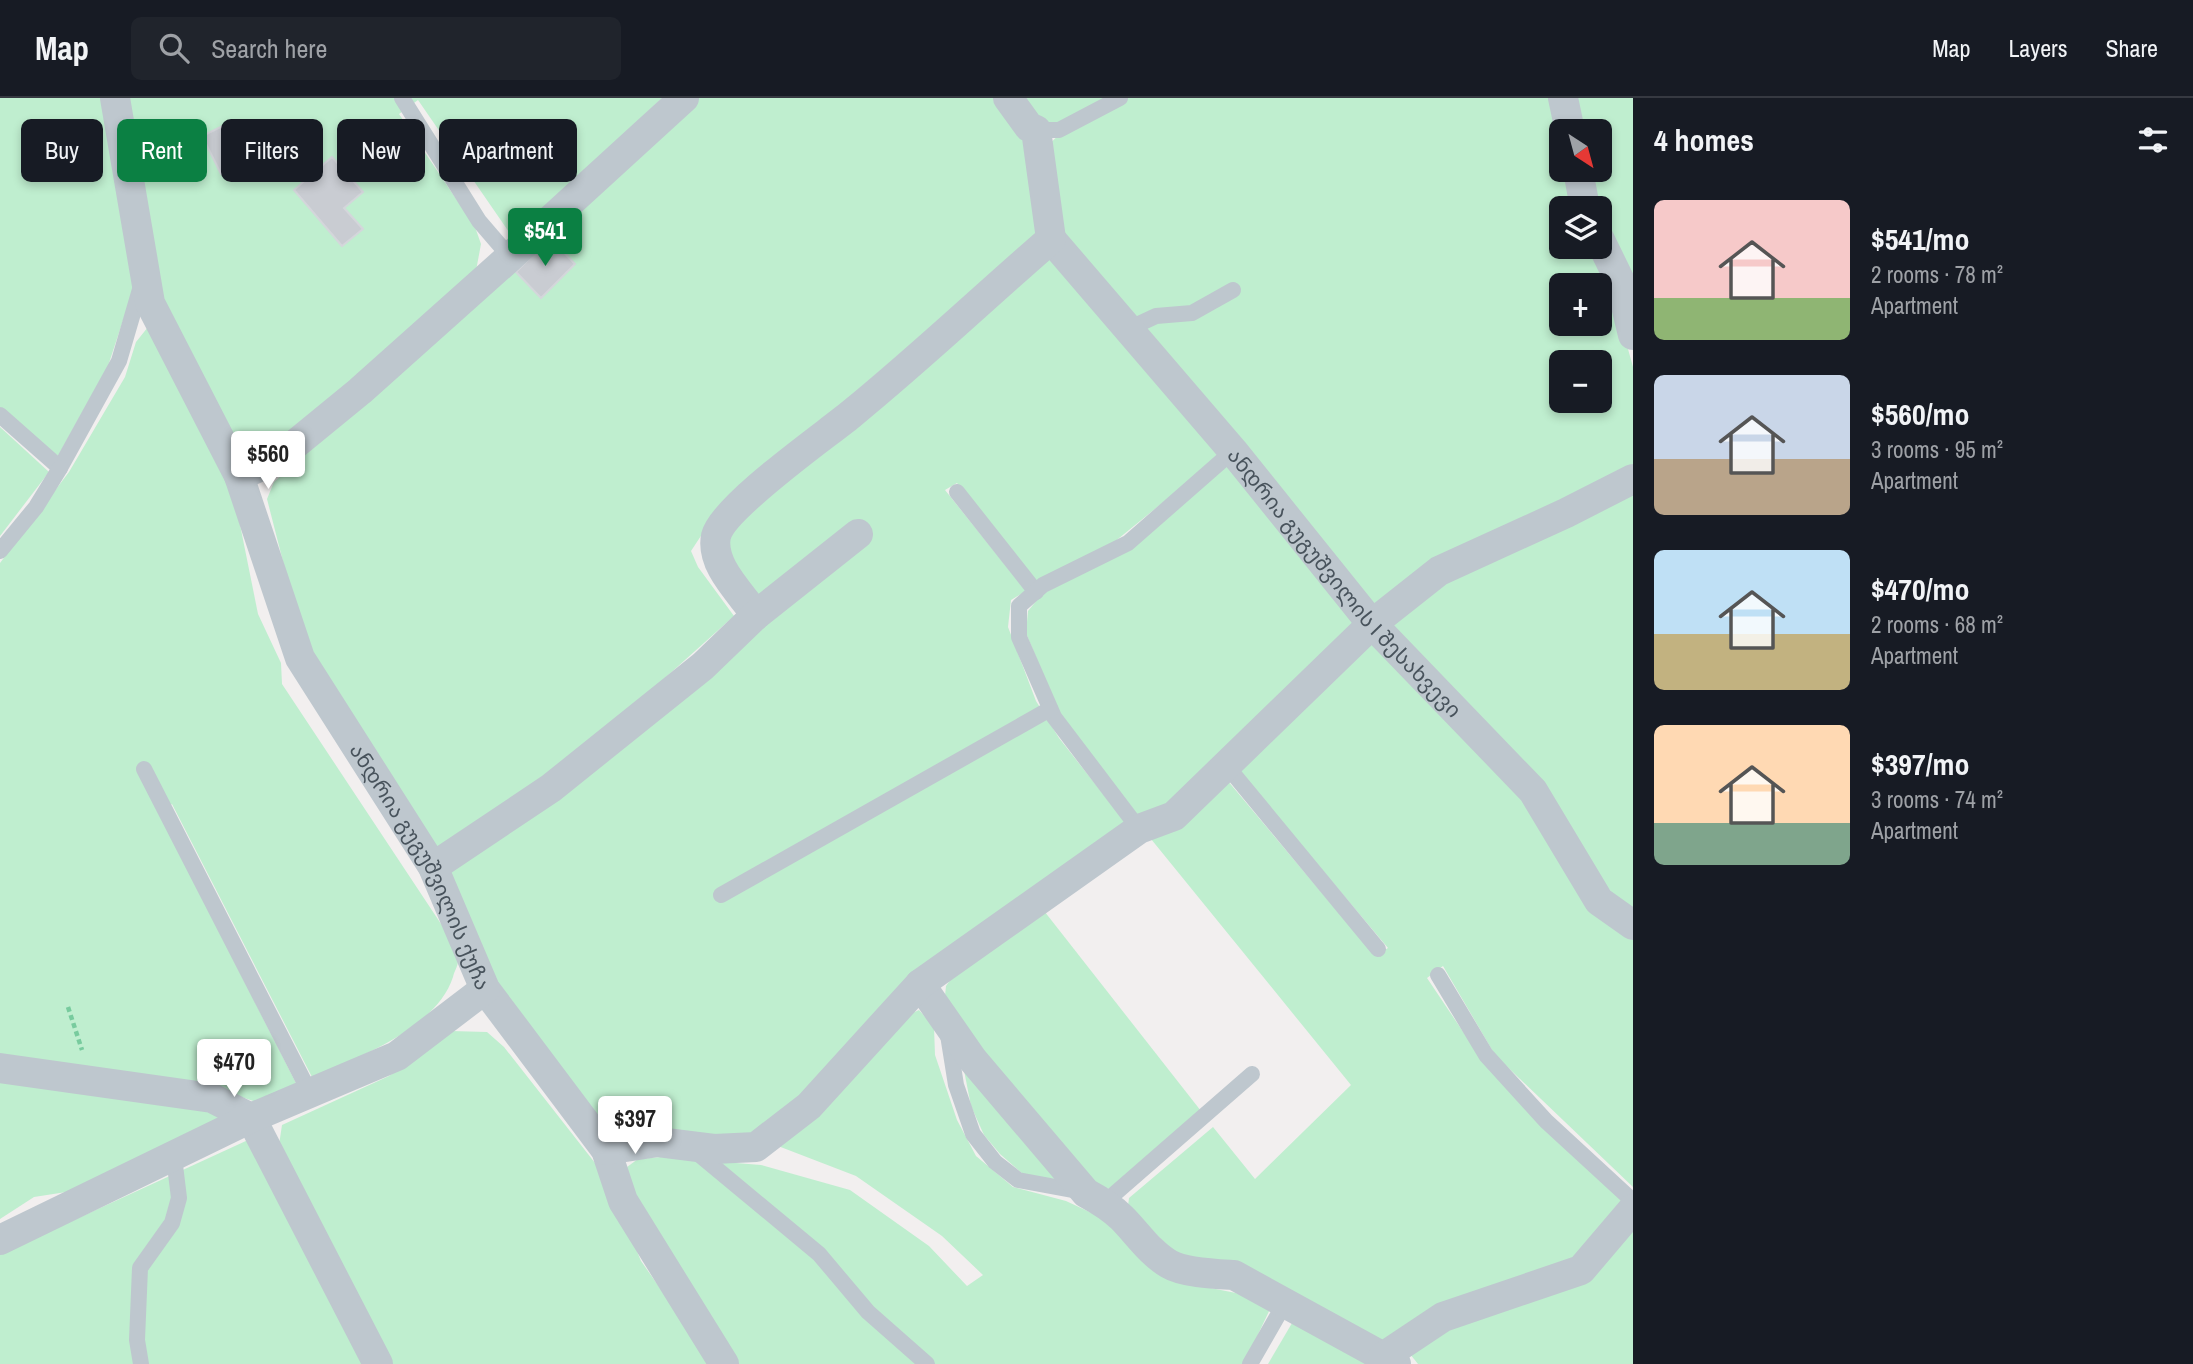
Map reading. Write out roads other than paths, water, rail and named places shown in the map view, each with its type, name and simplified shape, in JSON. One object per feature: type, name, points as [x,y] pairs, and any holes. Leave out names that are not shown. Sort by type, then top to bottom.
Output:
[{"type":"street","name":"ანდრია გუგუშვილის ქუჩა","points":[[0,1240],[251,1118],[397,1056],[485,989],[432,867],[300,658],[239,476],[150,303],[115,98]]},
{"type":"street","points":[[239,476],[276,459],[360,391],[684,98]]},
{"type":"street","points":[[756,615],[719,563],[716,535],[725,520],[779,470],[850,415],[1051,239],[1036,130],[1029,127],[1008,98]]},
{"type":"street","points":[[1563,98],[1567,119]]},
{"type":"street","name":"ანდრია გუგუშვილის I შესახვევი","points":[[1051,239],[1233,451],[1372,624],[1533,791],[1599,901],[1633,925]]},
{"type":"street","points":[[1609,259],[1620,281],[1633,335]]},
{"type":"street","points":[[606,1150],[658,1142],[714,1149],[756,1147],[809,1106],[920,984],[1139,829],[1174,816],[1372,624],[1439,571],[1633,479]]},
{"type":"street","points":[[432,867],[551,788],[703,666],[756,615],[858,534]]},
{"type":"street","points":[[920,984],[973,1060],[1095,1198],[1170,1265],[1207,1273],[1234,1275],[1389,1360],[1443,1317],[1581,1270],[1633,1209]]},
{"type":"street","points":[[485,989],[606,1150],[623,1201],[724,1364]]},
{"type":"street","points":[[0,1068],[212,1098],[251,1118],[378,1364]]},
{"type":"lane","points":[[402,98],[479,221],[510,257]]},
{"type":"lane","points":[[1036,130],[1059,130],[1120,98]]},
{"type":"lane","points":[[0,551],[36,507],[119,360],[144,274]]},
{"type":"lane","points":[[1128,329],[1156,316],[1192,313],[1233,290]]},
{"type":"lane","points":[[0,415],[60,468]]},
{"type":"lane","points":[[1139,829],[1054,718],[1019,636],[1019,607],[1042,586],[1128,543],[1233,451]]},
{"type":"lane","points":[[957,492],[1036,592]]},
{"type":"lane","points":[[721,895],[1050,709]]},
{"type":"lane","points":[[1226,765],[1378,949]]},
{"type":"lane","points":[[144,769],[310,1093]]},
{"type":"lane","points":[[1438,975],[1486,1055],[1546,1121],[1633,1201]]},
{"type":"lane","points":[[947,1023],[956,1085],[973,1134],[995,1162],[1018,1180],[1095,1198],[1252,1074]]},
{"type":"lane","points":[[690,1146],[819,1254],[868,1312],[927,1364]]},
{"type":"lane","points":[[141,1364],[137,1340],[140,1268],[172,1223],[179,1198],[174,1157]]},
{"type":"lane","points":[[1250,1364],[1285,1303]]}]
